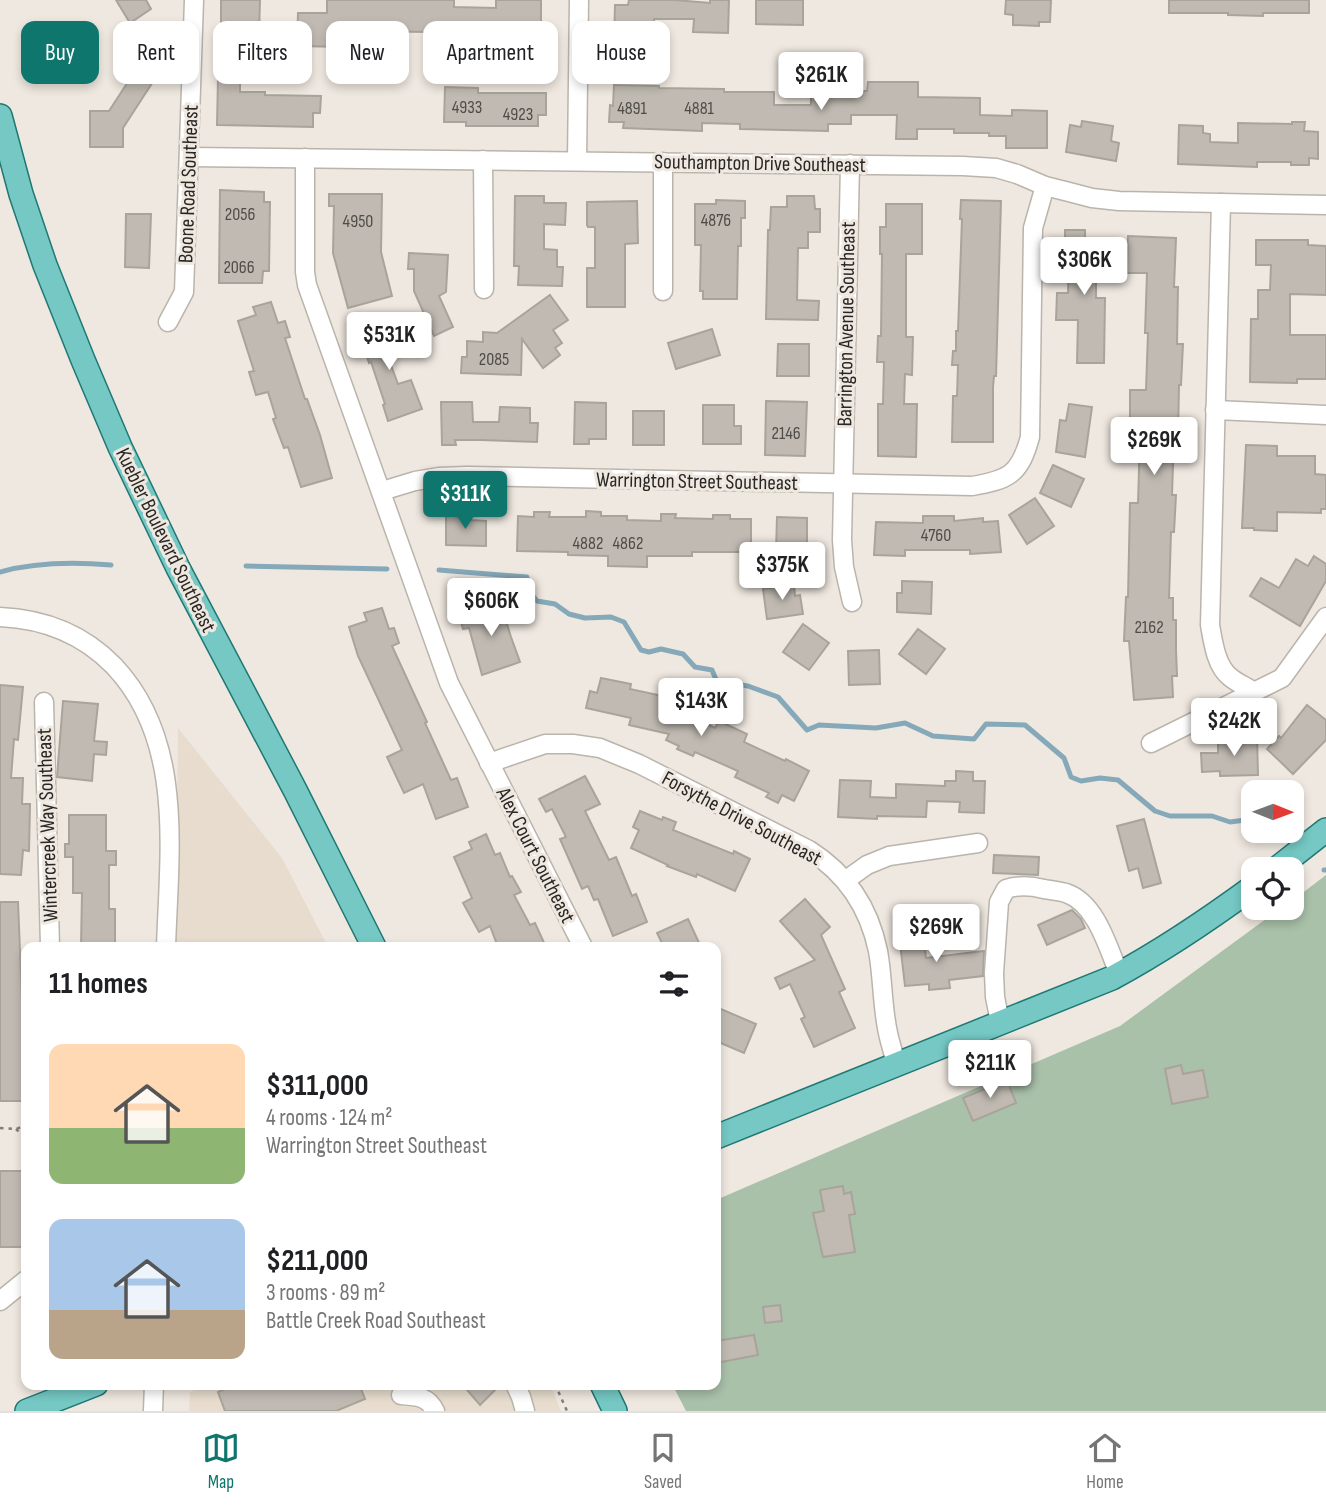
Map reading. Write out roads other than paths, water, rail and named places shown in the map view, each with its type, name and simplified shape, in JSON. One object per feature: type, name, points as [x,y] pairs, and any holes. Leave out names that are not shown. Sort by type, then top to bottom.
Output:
[{"type":"main road","name":"Kuebler Boulevard Southeast","points":[[0,116],[21,194],[46,265],[120,447],[184,580],[371,942]]},
{"type":"main road","points":[[1292,857],[1326,830]]},
{"type":"main road","points":[[721,1135],[1119,974],[1179,939],[1241,895]]},
{"type":"main road","points":[[27,1411],[81,1390]]},
{"type":"main road","points":[[605,1390],[615,1411]]},
{"type":"street","name":"Boone Road Southeast","points":[[168,322],[184,292],[194,0]]},
{"type":"street","points":[[577,162],[579,0]]},
{"type":"street","name":"Southampton Drive Southeast","points":[[188,157],[963,166],[996,168],[1045,186],[1092,198],[1119,201],[1326,205]]},
{"type":"street","name":"Alex Court Southeast","points":[[305,158],[307,285],[449,683],[580,942]]},
{"type":"street","points":[[483,160],[484,289]]},
{"type":"street","points":[[663,162],[663,290]]},
{"type":"street","name":"Barrington Avenue Southeast","points":[[850,164],[842,540],[844,567],[852,602]]},
{"type":"street","name":"Warrington Street Southeast","points":[[382,491],[415,481],[467,476],[972,486],[996,482],[1011,473],[1020,463],[1030,437],[1033,229],[1045,186]]},
{"type":"street","points":[[1221,203],[1210,625],[1223,669],[1230,677],[1254,692]]},
{"type":"street","points":[[1215,410],[1326,415]]},
{"type":"street","points":[[0,617],[30,620],[79,637],[103,655],[124,677],[142,704],[156,735],[165,773],[169,819],[166,942]]},
{"type":"street","points":[[1151,743],[1282,678],[1326,617]]},
{"type":"street","name":"Wintercreek Way Southeast","points":[[44,702],[50,942]]},
{"type":"street","name":"Forsythe Drive Southeast","points":[[489,763],[545,744],[600,748],[639,764],[825,860],[846,880],[866,913],[877,950],[888,1031],[896,1065]]},
{"type":"street","points":[[846,880],[867,865],[889,856],[978,843]]},
{"type":"street","points":[[1000,1023],[994,973],[999,902],[1006,889],[1032,887],[1067,893],[1077,899],[1095,916],[1119,974]]},
{"type":"street","points":[[0,1301],[21,1284]]},
{"type":"street","points":[[153,1390],[153,1411]]},
{"type":"street","points":[[518,1390],[525,1411]]},
{"type":"street","points":[[400,1397],[420,1396],[431,1403],[435,1411]]},
{"type":"waterway","points":[[0,572],[27,566],[56,564],[111,565]]},
{"type":"waterway","points":[[246,566],[387,569]]},
{"type":"waterway","points":[[439,570],[527,577],[528,590],[537,601],[555,604],[569,614],[585,618],[611,617],[624,622],[641,650],[649,652],[661,649],[683,654],[695,667],[712,670],[717,682],[748,686],[778,697],[807,730],[819,725],[876,728],[905,723],[933,736],[974,739],[986,724],[1025,725],[1064,758],[1071,777],[1081,781],[1100,778],[1118,780],[1155,811],[1170,816],[1212,816],[1230,822],[1241,821]]}]
